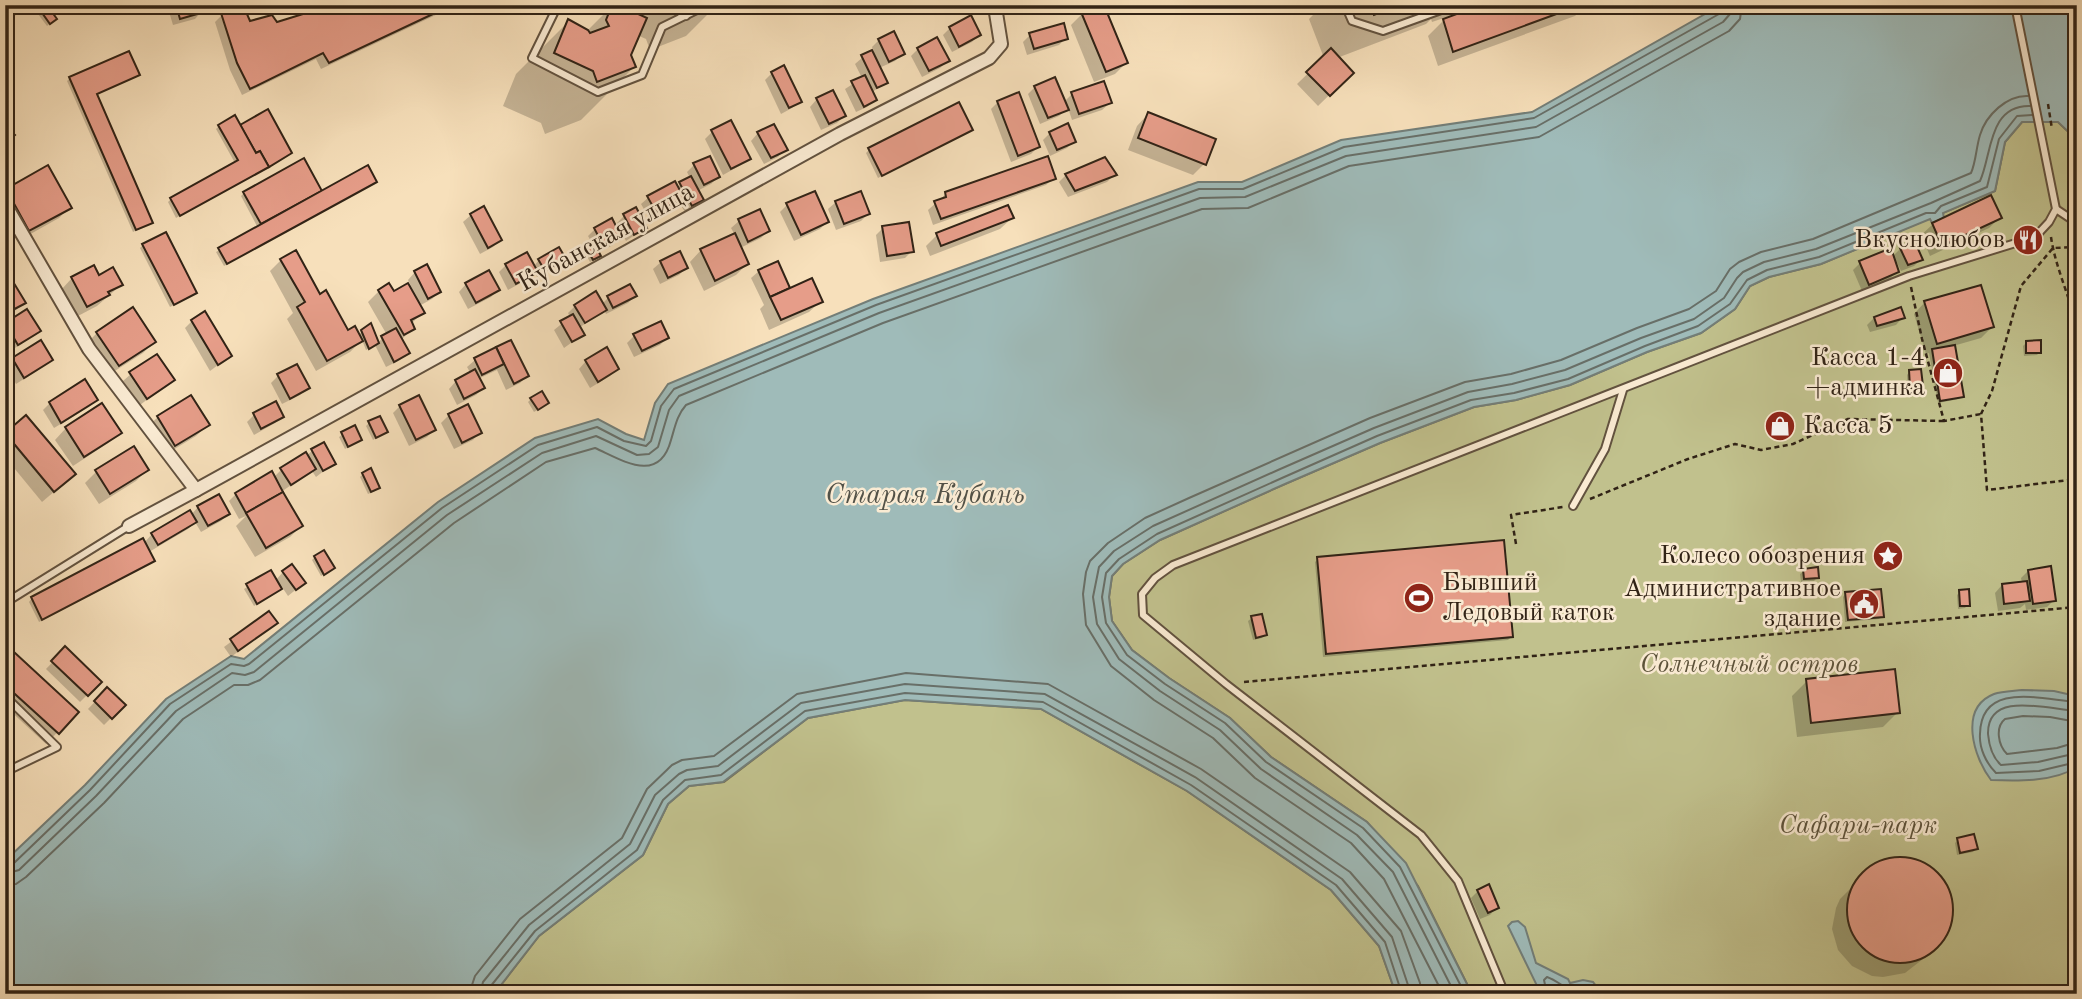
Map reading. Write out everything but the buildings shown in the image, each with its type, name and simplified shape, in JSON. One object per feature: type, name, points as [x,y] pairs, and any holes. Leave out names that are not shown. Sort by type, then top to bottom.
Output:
[{"type":"street","name":"Кубанская улица","points":[[129,526],[840,134],[989,58],[1001,44],[992,5]]},
{"type":"street","points":[[10,213],[89,348],[196,490]]},
{"type":"lane","points":[[218,5],[225,5]]},
{"type":"lane","points":[[558,5],[532,58],[597,92],[642,75],[662,27],[707,5]]},
{"type":"lane","points":[[667,5],[686,16]]},
{"type":"lane","points":[[1346,5],[1352,21],[1383,31],[1455,5]]},
{"type":"lane","points":[[1505,994],[1458,881],[1421,835],[1143,615],[1142,594],[1155,578],[1173,565],[1909,276],[2035,237],[2049,222],[2056,209],[2015,5]]},
{"type":"lane","points":[[2056,209],[2077,223]]},
{"type":"lane","points":[[1573,506],[1605,449],[1623,390]]},
{"type":"lane","points":[[5,603],[129,526]]},
{"type":"lane","points":[[5,696],[58,747],[5,772]]},
{"type":"path","points":[[2076,248],[2053,248],[2021,286],[1992,391],[1981,414],[1987,490],[2077,479]]},
{"type":"path","points":[[2053,248],[2071,299],[2077,328]]},
{"type":"path","points":[[1909,276],[1922,339],[1944,421]]},
{"type":"path","points":[[1516,544],[1511,515],[1573,506],[1688,459],[1735,444],[1761,450],[1793,444],[1848,419],[1944,421],[1981,414]]},
{"type":"path","points":[[1227,684],[2077,607]]},
{"type":"green space","name":"Солнечный остров","points":[[2022,122],[2058,122],[2077,140],[2077,994],[1472,994],[1418,886],[1367,822],[1271,757],[1230,718],[1132,650],[1112,621],[1109,597],[1112,576],[1123,564],[1160,540],[1380,443],[1474,407],[1516,400],[1570,385],[1647,352],[1701,333],[1735,309],[1750,286],[1769,277],[1821,264],[1995,191],[2005,142]]},
{"type":"green space","points":[[905,700],[1041,709],[1187,791],[1331,890],[1379,946],[1396,994],[494,994],[539,936],[643,855],[668,804],[689,786],[724,782],[808,718]]},
{"type":"water","name":"Старая Кубань","points":[[1721,5],[2077,5],[2077,140],[2058,122],[2022,122],[2005,142],[1995,191],[1943,213],[1944,218],[1932,223],[1930,219],[1821,264],[1769,277],[1750,286],[1735,309],[1701,333],[1647,352],[1570,385],[1516,400],[1474,407],[1380,443],[1160,540],[1123,564],[1112,576],[1109,597],[1112,621],[1132,650],[1230,718],[1271,757],[1367,822],[1406,863],[1472,994],[1396,994],[1379,946],[1331,890],[1187,791],[1041,709],[905,700],[808,718],[723,782],[689,786],[668,804],[643,855],[539,936],[494,994],[5,994],[5,861],[85,785],[166,699],[231,656],[244,659],[438,502],[535,438],[598,419],[644,440],[655,403],[668,384],[873,299],[1198,182],[1242,182],[1341,140],[1532,112]]},
{"type":"water","points":[[2022,690],[2054,691],[2076,696],[2077,767],[2047,778],[1991,780],[1975,747],[1973,722],[1976,710],[1994,694]]},
{"type":"water","points":[[1518,921],[1525,927],[1536,963],[1568,979],[1570,983],[1583,980],[1593,982],[1602,994],[1541,994],[1508,926]]},
{"type":"place","name":"Вкуснолюбов","points":[[2028,240]]},
{"type":"place","name":"Касса 1-4 +админка","points":[[1948,373]]},
{"type":"place","name":"Касса 5","points":[[1780,426]]},
{"type":"place","name":"Колесо обозрения","points":[[1888,556]]},
{"type":"place","name":"Бывший Ледовый каток","points":[[1419,598]]},
{"type":"place","name":"Административное здание","points":[[1864,604]]},
{"type":"park label","name":"Сафари-парк","points":[[1858,826]]}]
